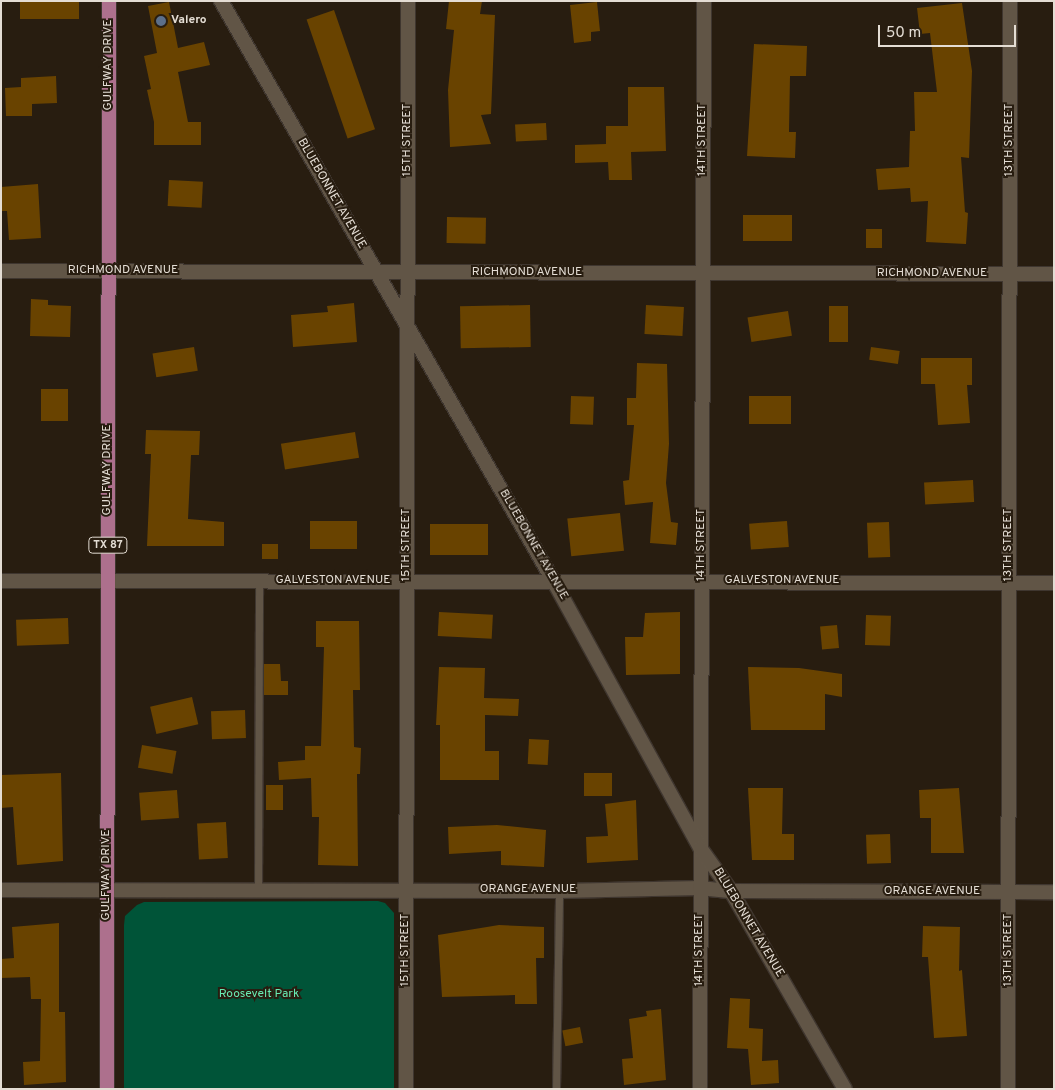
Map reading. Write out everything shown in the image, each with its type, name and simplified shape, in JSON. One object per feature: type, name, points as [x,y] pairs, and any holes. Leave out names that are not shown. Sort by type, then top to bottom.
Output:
[{"type":"main road","name":"GULFWAY DRIVE","points":[[107,1089],[109,1]]},
{"type":"street","name":"BLUEBONNET AVENUE","points":[[221,1],[554,582],[701,849],[731,891],[845,1089]]},
{"type":"street","name":"15TH STREET","points":[[406,1089],[408,1]]},
{"type":"street","name":"14TH STREET","points":[[700,1089],[704,1]]},
{"type":"street","name":"13TH STREET","points":[[1008,1089],[1010,1]]},
{"type":"street","name":"RICHMOND AVENUE","points":[[1,271],[1054,274]]},
{"type":"street","name":"GALVESTON AVENUE","points":[[1,581],[554,582],[702,580],[1054,583]]},
{"type":"street","name":"ORANGE AVENUE","points":[[1,890],[559,891],[700,888],[731,891],[1054,892]]},
{"type":"lane","points":[[258,891],[259,581]]},
{"type":"lane","points":[[556,1089],[559,891]]},
{"type":"green space","name":"Roosevelt Park","points":[[378,901],[385,903],[394,913],[394,1089],[124,1089],[124,925],[125,916],[137,905],[144,902]]},
{"type":"building","points":[[20,1],[79,1],[79,19],[20,19]]},
{"type":"building","points":[[449,1],[482,1],[480,14],[495,15],[491,114],[481,115],[491,144],[450,147],[448,90],[454,30],[446,29]]},
{"type":"building","points":[[169,2],[178,48],[204,42],[210,65],[178,72],[188,122],[201,122],[201,145],[154,145],[154,122],[147,90],[151,89],[144,56],[157,53],[148,6]]},
{"type":"building","points":[[597,2],[600,31],[591,32],[591,41],[574,43],[570,5]]},
{"type":"building","points":[[962,3],[972,71],[969,158],[961,157],[965,212],[968,213],[966,244],[926,242],[928,201],[911,202],[910,188],[878,190],[876,169],[909,167],[910,131],[915,131],[914,92],[937,92],[930,33],[920,34],[917,8]]},
{"type":"building","points":[[334,10],[375,129],[348,139],[307,19]]},
{"type":"building","points":[[754,44],[807,46],[806,76],[790,76],[789,132],[796,132],[795,158],[747,156]]},
{"type":"building","points":[[56,76],[57,103],[32,104],[32,116],[6,116],[5,88],[21,87],[21,78]]},
{"type":"building","points":[[628,87],[664,87],[666,151],[631,152],[632,180],[609,180],[608,162],[575,163],[575,145],[606,144],[606,126],[628,126]]},
{"type":"building","points":[[546,123],[547,140],[516,142],[515,125]]},
{"type":"building","points":[[169,180],[203,182],[202,208],[168,206]]},
{"type":"building","points":[[38,184],[41,238],[9,240],[7,211],[1,211],[1,187]]},
{"type":"building","points":[[743,215],[792,215],[792,241],[743,241]]},
{"type":"building","points":[[447,217],[486,218],[486,244],[447,243]]},
{"type":"building","points":[[866,229],[882,229],[882,248],[866,248]]},
{"type":"building","points":[[31,299],[48,300],[48,305],[71,306],[70,337],[30,336]]},
{"type":"building","points":[[354,303],[357,342],[293,347],[291,315],[328,312],[327,306]]},
{"type":"building","points":[[530,305],[531,347],[461,348],[460,306]]},
{"type":"building","points":[[646,305],[684,307],[682,336],[644,334]]},
{"type":"building","points":[[829,306],[848,306],[848,342],[829,342]]},
{"type":"building","points":[[788,311],[792,336],[751,342],[748,317]]},
{"type":"building","points":[[194,347],[198,371],[156,377],[153,354]]},
{"type":"building","points":[[871,347],[900,351],[898,364],[869,360]]},
{"type":"building","points":[[921,358],[972,358],[972,385],[967,385],[970,423],[938,425],[935,384],[921,384]]},
{"type":"building","points":[[637,363],[667,364],[669,444],[666,483],[671,522],[678,523],[676,545],[650,543],[653,502],[625,505],[623,481],[629,480],[634,425],[627,425],[627,398],[636,398]]},
{"type":"building","points":[[41,389],[68,389],[68,421],[41,421]]},
{"type":"building","points":[[571,396],[594,397],[593,425],[570,424]]},
{"type":"building","points":[[749,396],[791,396],[791,424],[749,424]]},
{"type":"building","points":[[146,430],[200,431],[199,455],[191,455],[188,519],[224,522],[224,546],[147,546],[151,454],[145,454]]},
{"type":"building","points":[[355,432],[359,458],[285,469],[281,444]]},
{"type":"building","points":[[973,480],[974,502],[925,505],[924,483]]},
{"type":"building","points":[[620,513],[624,551],[571,556],[567,519]]},
{"type":"building","points":[[310,521],[357,521],[357,549],[310,549]]},
{"type":"building","points":[[787,521],[789,547],[751,550],[749,524]]},
{"type":"building","points":[[889,522],[890,557],[868,558],[867,523]]},
{"type":"building","points":[[430,524],[488,524],[488,555],[430,555]]},
{"type":"building","points":[[262,544],[278,544],[278,559],[262,559]]},
{"type":"building","points":[[439,612],[493,615],[492,639],[438,636]]},
{"type":"building","points":[[680,612],[680,674],[626,675],[625,637],[643,637],[645,613]]},
{"type":"building","points":[[866,615],[891,616],[890,646],[865,645]]},
{"type":"building","points":[[68,618],[69,644],[17,646],[16,620]]},
{"type":"building","points":[[316,621],[359,621],[360,690],[353,690],[354,747],[361,748],[360,774],[357,774],[358,866],[318,865],[319,817],[312,817],[311,778],[279,780],[278,762],[305,760],[305,746],[321,746],[324,647],[316,647]]},
{"type":"building","points":[[837,625],[839,648],[822,649],[820,626]]},
{"type":"building","points":[[264,664],[280,664],[281,681],[288,681],[288,695],[264,695]]},
{"type":"building","points":[[439,667],[485,668],[484,698],[519,699],[518,716],[485,715],[485,751],[499,751],[499,780],[440,780],[440,725],[436,725]]},
{"type":"building","points":[[748,667],[799,668],[842,674],[842,697],[825,694],[825,730],[751,730]]},
{"type":"building","points":[[192,697],[198,724],[156,734],[150,707]]},
{"type":"building","points":[[245,710],[246,738],[212,739],[211,711]]},
{"type":"building","points":[[529,739],[549,740],[548,765],[528,764]]},
{"type":"building","points":[[142,745],[176,751],[172,774],[138,768]]},
{"type":"building","points":[[61,773],[63,861],[17,865],[13,807],[1,808],[1,775]]},
{"type":"building","points":[[584,773],[612,773],[612,796],[584,796]]},
{"type":"building","points":[[266,785],[283,785],[283,810],[266,810]]},
{"type":"building","points":[[748,788],[783,788],[782,834],[794,834],[794,860],[752,860]]},
{"type":"building","points":[[959,788],[964,853],[931,853],[931,818],[920,818],[919,790]]},
{"type":"building","points":[[177,790],[179,818],[141,821],[139,793]]},
{"type":"building","points":[[636,800],[638,860],[587,863],[586,837],[608,836],[605,804]]},
{"type":"building","points":[[226,822],[228,858],[199,859],[197,824]]},
{"type":"building","points":[[497,825],[546,830],[544,867],[501,865],[501,851],[449,854],[448,827]]},
{"type":"building","points":[[890,834],[891,863],[867,864],[866,835]]},
{"type":"building","points":[[59,923],[59,1012],[65,1012],[66,1082],[24,1085],[23,1062],[40,1061],[41,999],[31,999],[30,977],[1,978],[1,959],[14,958],[12,927]]},
{"type":"building","points":[[499,925],[544,927],[544,958],[536,958],[537,1004],[515,1004],[515,995],[442,997],[438,935]]},
{"type":"building","points":[[923,926],[960,927],[959,971],[962,970],[967,1036],[934,1038],[928,957],[922,957]]},
{"type":"building","points":[[730,998],[750,999],[749,1028],[763,1029],[762,1061],[778,1060],[779,1083],[751,1085],[748,1049],[727,1048]]},
{"type":"building","points":[[661,1009],[666,1080],[624,1085],[622,1059],[633,1058],[629,1019],[647,1016],[646,1011]]},
{"type":"building","points":[[580,1027],[583,1043],[565,1046],[562,1030]]},
{"type":"place","name":"Valero","points":[[161,21]]}]
